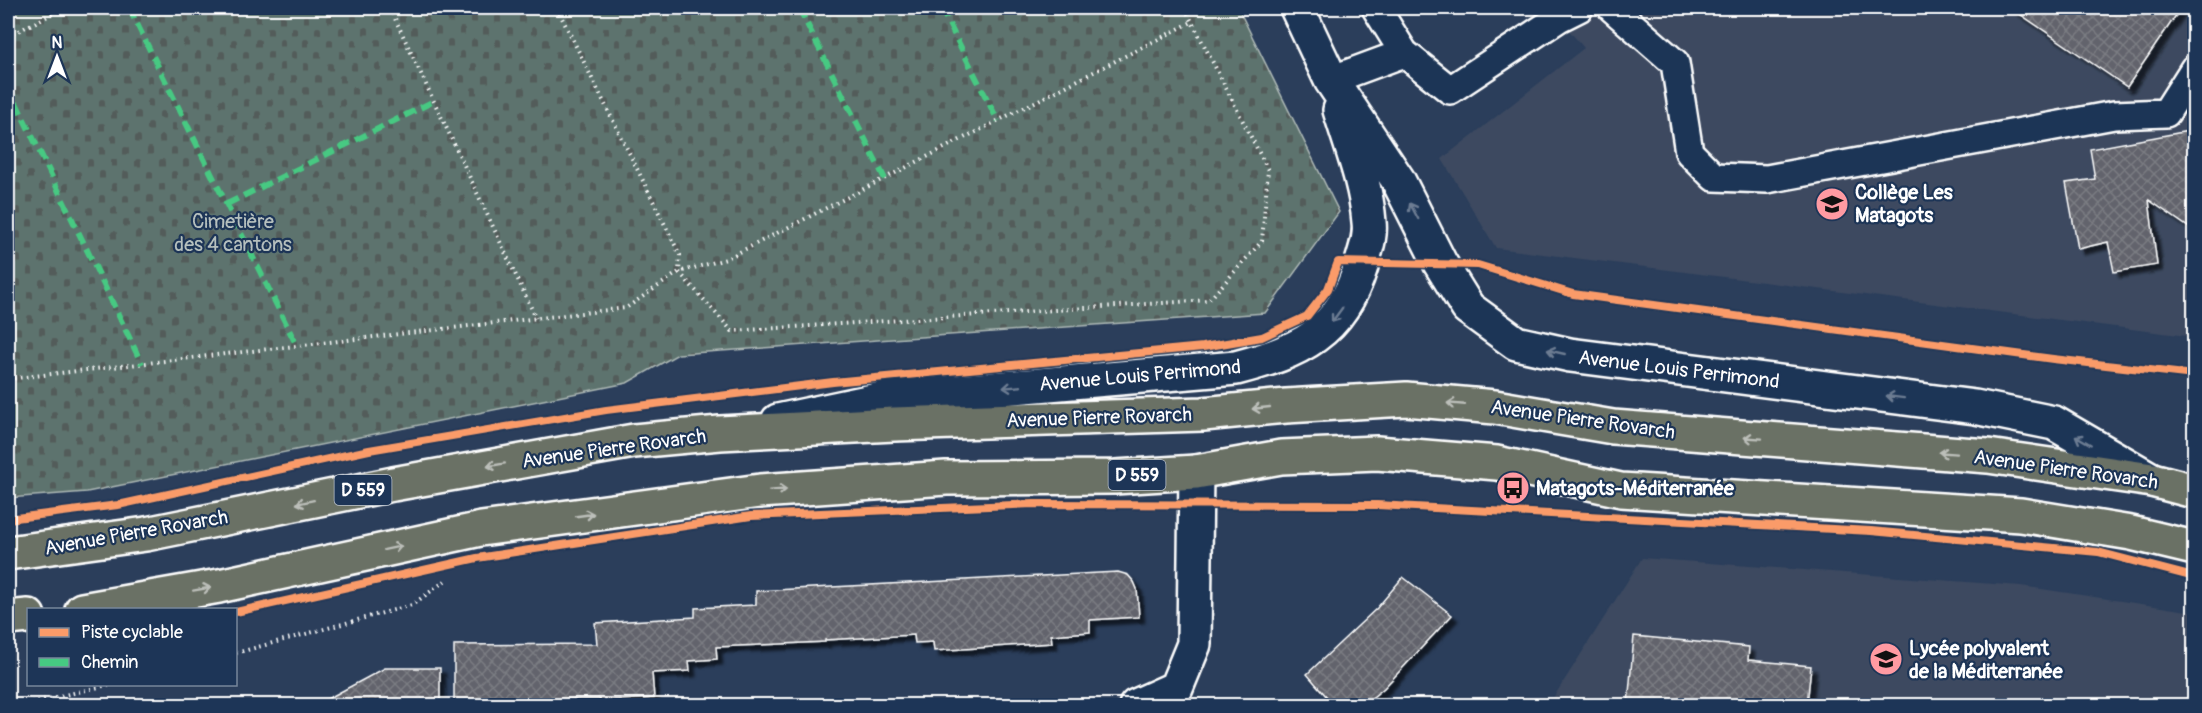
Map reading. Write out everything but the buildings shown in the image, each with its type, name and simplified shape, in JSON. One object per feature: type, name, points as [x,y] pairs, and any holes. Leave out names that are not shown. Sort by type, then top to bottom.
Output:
[{"type":"main road","name":"Avenue Pierre Rovarch","points":[[8,553],[146,534],[393,484],[634,441],[720,433],[894,424],[1203,414],[1286,406],[1406,399],[1495,407],[1613,427],[1988,456],[2151,480],[2194,490]]},
{"type":"main road","name":"D 559","points":[[88,608],[219,586],[481,529],[759,491],[946,478],[1115,477],[1196,472],[1281,457],[1377,453],[1497,463],[1622,490],[2021,515],[2131,533],[2194,548]]},
{"type":"main road","points":[[8,618],[27,616]]},
{"type":"street","name":"Avenue Louis Perrimond","points":[[1298,8],[1332,80],[1398,180],[1440,263],[1468,308],[1516,343],[1570,355],[1975,407],[2054,423],[2151,480]]},
{"type":"street","name":"Avenue Louis Perrimond","points":[[720,433],[887,398],[1236,368],[1270,359],[1319,335],[1338,315],[1358,278],[1369,242],[1370,222],[1363,187],[1332,80]]},
{"type":"street","points":[[1136,705],[1176,688],[1194,644],[1196,472]]},
{"type":"lane","points":[[1376,8],[1404,53],[1450,90],[1558,18],[1579,8]]},
{"type":"lane","points":[[1612,8],[1675,63],[1689,152],[1714,177],[1767,179],[2114,114],[2166,113],[2194,69]]},
{"type":"lane","points":[[1332,80],[1404,53]]},
{"type":"path","points":[[8,36],[64,8]]},
{"type":"path","points":[[390,8],[536,318]]},
{"type":"path","points":[[557,8],[680,255],[679,272],[732,331],[1209,300],[1262,242],[1268,170],[1185,8]]},
{"type":"path","points":[[8,379],[626,308],[679,272],[726,259],[1192,22]]},
{"type":"path","points":[[237,653],[412,605],[449,578]]},
{"type":"path","points":[[8,705],[22,705],[103,686]]},
{"type":"shaded area","name":"Collège Les Matagots","points":[[1550,8],[2194,8],[2194,337],[1496,248],[1442,159],[1584,48]]},
{"type":"shaded area","name":"Lycée polyvalent de la Méditerranée","points":[[1642,558],[2021,586],[2194,612],[2194,705],[1548,706]]},
{"type":"green space","name":"Cimetière des 4 cantons","points":[[8,8],[1238,8],[1339,212],[1265,313],[678,354],[627,383],[87,492],[8,498]]},
{"type":"marked path","points":[[129,8],[297,346]]},
{"type":"marked path","points":[[799,8],[885,179]]},
{"type":"marked path","points":[[941,8],[998,121]]},
{"type":"marked path","points":[[8,86],[142,364]]},
{"type":"marked path","points":[[227,204],[434,101]]},
{"type":"cycle path","points":[[8,519],[118,505],[369,450],[606,410],[833,382],[1203,347],[1262,337],[1307,316],[1328,289],[1338,262],[1478,265],[1573,294],[2053,359],[2194,375]]},
{"type":"cycle path","points":[[237,612],[477,558],[751,516],[1034,504],[1377,505],[1871,531],[2098,552],[2194,577]]},
{"type":"place","name":"Collège Les Matagots","points":[[1832,204]]},
{"type":"place","name":"Matagots-Méditerranée","points":[[1513,488]]},
{"type":"place","name":"Lycée polyvalent de la Méditerranée","points":[[1886,659]]}]
